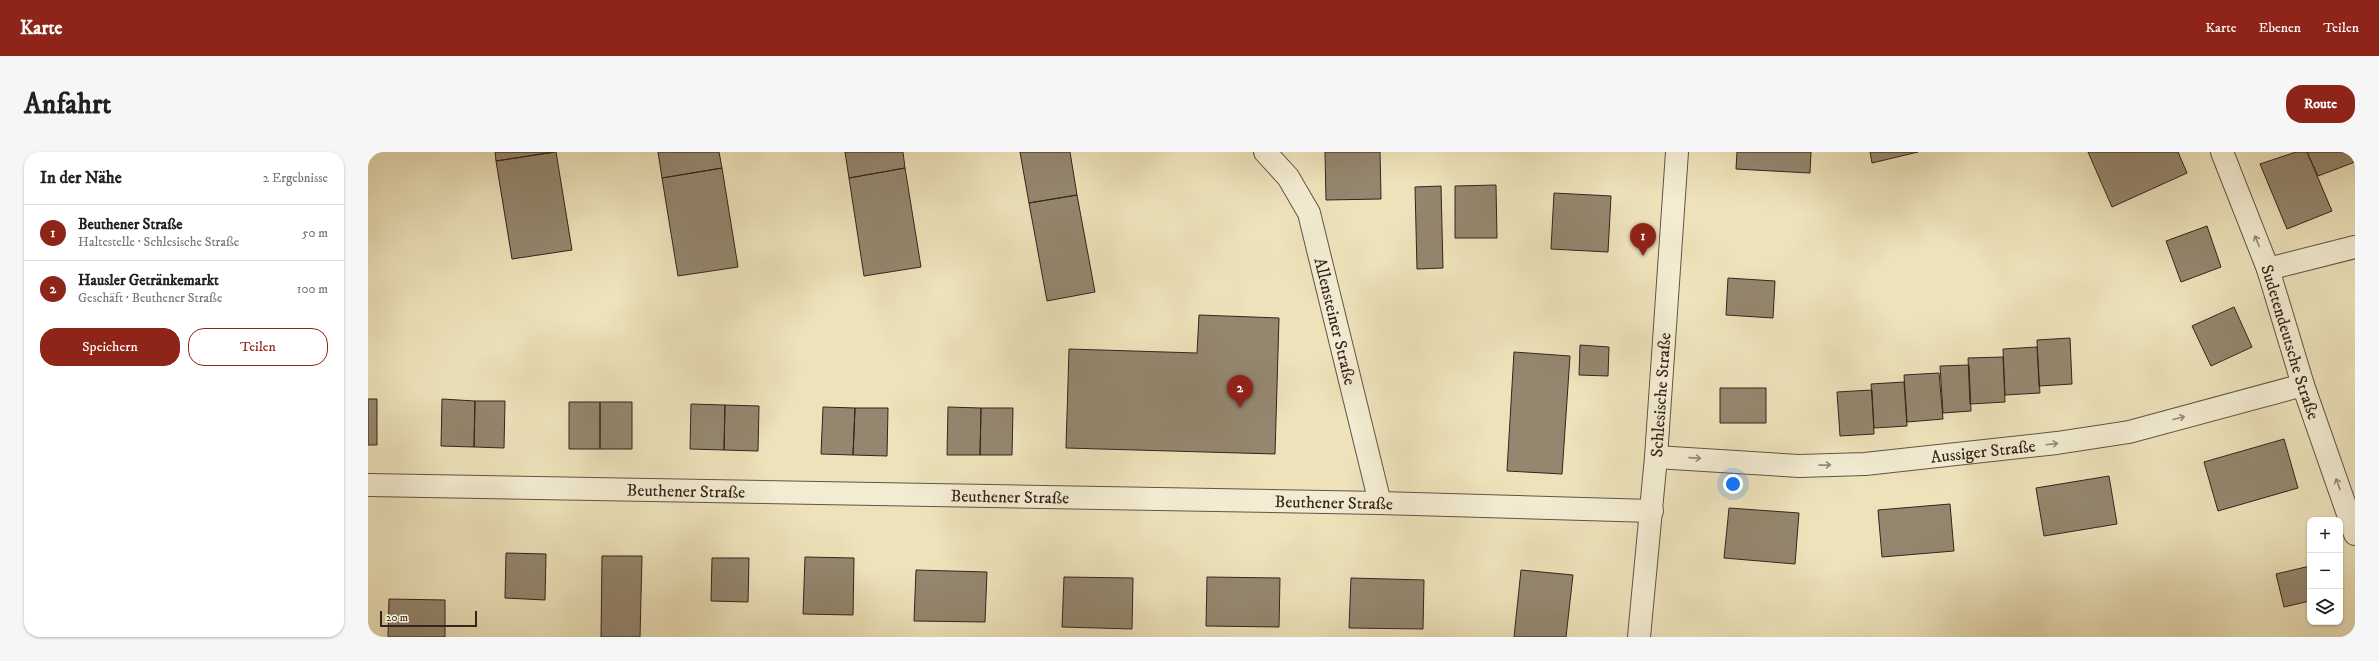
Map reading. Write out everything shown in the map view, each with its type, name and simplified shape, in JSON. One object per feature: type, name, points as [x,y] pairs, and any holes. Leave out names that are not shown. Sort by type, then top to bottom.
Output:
[{"type":"street","name":"Allensteiner Straße","points":[[1265,152],[1288,177],[1309,213],[1380,502]]},
{"type":"street","name":"Schlesische Straße","points":[[1639,637],[1652,511],[1677,152]]},
{"type":"street","name":"Sudetendeutsche Straße","points":[[2222,152],[2268,269],[2303,385],[2355,534]]},
{"type":"street","points":[[2268,269],[2355,247]]},
{"type":"street","name":"Aussiger Straße","points":[[1656,457],[1799,466],[1865,464],[2057,443],[2130,432],[2303,385]]},
{"type":"street","name":"Beuthener Straße","points":[[368,486],[1380,502],[1652,511]]},
{"type":"building","points":[[495,152],[553,152],[496,161]]},
{"type":"building","points":[[556,152],[572,250],[512,259],[496,161]]},
{"type":"building","points":[[658,152],[719,152],[722,168],[662,178]]},
{"type":"building","points":[[845,152],[903,152],[905,168],[849,178]]},
{"type":"building","points":[[1020,152],[1070,152],[1077,195],[1029,203]]},
{"type":"building","points":[[1325,152],[1380,152],[1381,199],[1326,200]]},
{"type":"building","points":[[1737,152],[1811,152],[1810,173],[1736,169]]},
{"type":"building","points":[[1870,152],[1918,152],[1872,163]]},
{"type":"building","points":[[2088,152],[2178,152],[2187,173],[2112,207]]},
{"type":"building","points":[[2296,152],[2307,152],[2332,211],[2287,229],[2260,164]]},
{"type":"building","points":[[2307,152],[2355,152],[2355,162],[2318,176]]},
{"type":"building","points":[[722,168],[738,267],[678,276],[662,178]]},
{"type":"building","points":[[905,168],[921,267],[864,276],[849,178]]},
{"type":"building","points":[[1496,185],[1497,238],[1455,238],[1455,186]]},
{"type":"building","points":[[1441,186],[1443,268],[1417,269],[1415,187]]},
{"type":"building","points":[[1554,193],[1611,196],[1608,252],[1551,249]]},
{"type":"building","points":[[1077,195],[1095,292],[1047,301],[1029,203]]},
{"type":"building","points":[[2207,226],[2221,267],[2181,282],[2166,241]]},
{"type":"building","points":[[1728,278],[1775,281],[1773,318],[1726,315]]},
{"type":"building","points":[[2234,307],[2252,347],[2211,366],[2192,326]]},
{"type":"building","points":[[1199,315],[1279,318],[1275,454],[1066,448],[1069,349],[1197,353]]},
{"type":"building","points":[[2070,338],[2072,384],[2039,386],[2037,340]]},
{"type":"building","points":[[1580,345],[1609,347],[1608,376],[1579,375]]},
{"type":"building","points":[[2037,347],[2040,393],[2005,395],[2003,349]]},
{"type":"building","points":[[1514,352],[1570,356],[1562,474],[1507,471]]},
{"type":"building","points":[[2003,357],[2005,402],[1970,404],[1968,358]]},
{"type":"building","points":[[1969,365],[1971,411],[1943,413],[1940,366]]},
{"type":"building","points":[[1939,373],[1943,419],[1907,422],[1904,375]]},
{"type":"building","points":[[1904,382],[1907,426],[1874,428],[1871,384]]},
{"type":"building","points":[[1720,388],[1766,388],[1766,423],[1720,423]]},
{"type":"building","points":[[1872,390],[1874,434],[1840,436],[1837,392]]},
{"type":"building","points":[[368,399],[377,399],[377,445],[368,445]]},
{"type":"building","points":[[442,399],[475,401],[474,447],[441,446]]},
{"type":"building","points":[[475,401],[505,401],[504,448],[474,447]]},
{"type":"building","points":[[569,402],[600,402],[600,449],[569,449]]},
{"type":"building","points":[[600,402],[632,402],[632,449],[600,449]]},
{"type":"building","points":[[691,404],[725,405],[724,450],[690,449]]},
{"type":"building","points":[[725,405],[759,406],[758,451],[724,450]]},
{"type":"building","points":[[823,407],[855,408],[853,455],[821,454]]},
{"type":"building","points":[[948,407],[981,408],[980,455],[947,455]]},
{"type":"building","points":[[855,408],[888,408],[887,456],[853,455]]},
{"type":"building","points":[[981,408],[1013,408],[1012,455],[980,455]]},
{"type":"building","points":[[2284,439],[2298,488],[2218,511],[2204,462]]},
{"type":"building","points":[[2109,476],[2117,524],[2044,536],[2036,488]]},
{"type":"building","points":[[1950,504],[1954,551],[1882,557],[1878,510]]},
{"type":"building","points":[[1729,508],[1799,513],[1795,564],[1724,558]]},
{"type":"building","points":[[506,553],[546,554],[545,600],[505,598]]},
{"type":"building","points":[[602,556],[642,556],[640,637],[601,637]]},
{"type":"building","points":[[805,557],[854,558],[853,615],[803,614]]},
{"type":"building","points":[[712,558],[749,558],[748,602],[711,601]]},
{"type":"building","points":[[2307,567],[2307,602],[2284,607],[2276,574]]},
{"type":"building","points":[[916,570],[987,572],[985,622],[914,621]]},
{"type":"building","points":[[1521,570],[1573,575],[1566,637],[1514,637]]},
{"type":"building","points":[[1064,577],[1133,578],[1132,629],[1062,627]]},
{"type":"building","points":[[1207,577],[1280,578],[1279,627],[1206,626]]},
{"type":"building","points":[[1351,578],[1424,580],[1423,629],[1349,628]]},
{"type":"building","points":[[389,599],[445,600],[445,637],[388,637]]},
{"type":"place","name":"Beuthener Straße","points":[[1643,256]]},
{"type":"place","name":"Hausler Getränkemarkt","points":[[1240,408]]}]
